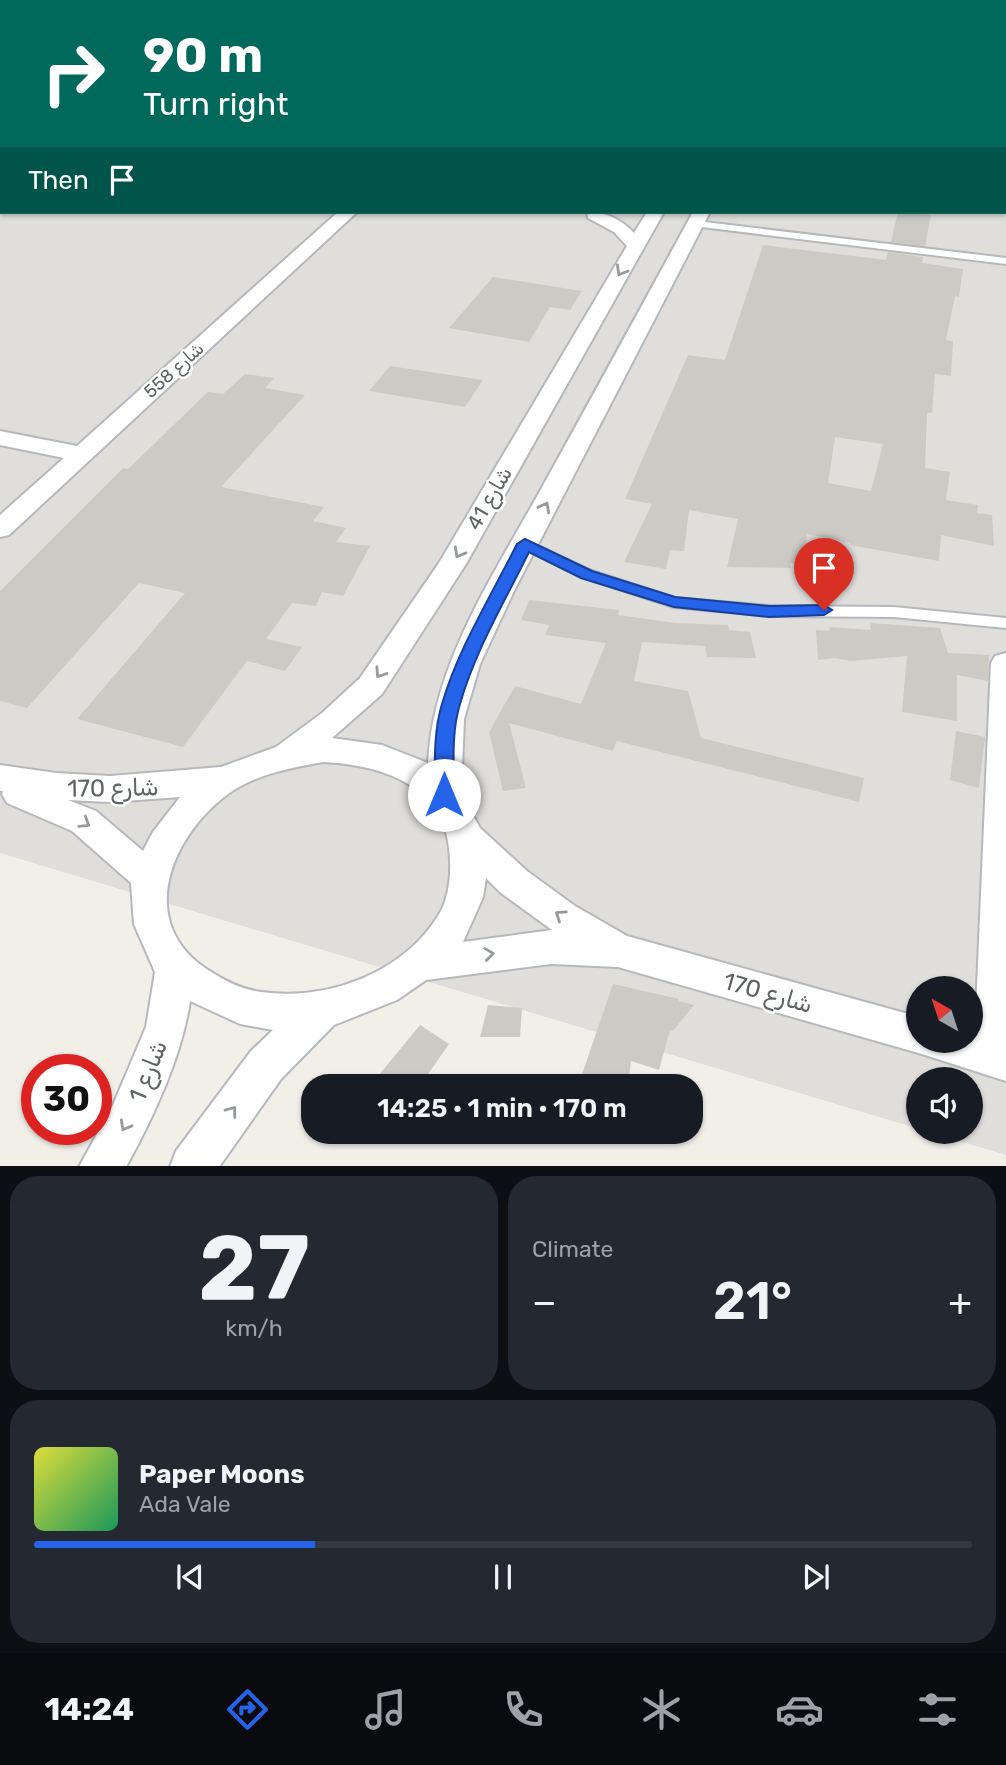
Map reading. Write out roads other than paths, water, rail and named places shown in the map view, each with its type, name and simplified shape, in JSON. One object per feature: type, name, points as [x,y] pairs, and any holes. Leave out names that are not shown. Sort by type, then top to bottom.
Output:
[{"type":"street","name":"شارع 558","points":[[0,529],[346,214]]},
{"type":"street","points":[[587,214],[620,228],[636,245]]},
{"type":"street","name":"شارع 41","points":[[286,755],[333,721],[371,686],[452,564],[655,214]]},
{"type":"street","points":[[444,795],[444,754],[450,706],[472,652],[525,544],[699,218]]},
{"type":"street","points":[[0,438],[82,454]]},
{"type":"street","points":[[982,1054],[1000,1059],[1006,663]]},
{"type":"street","points":[[323,750],[369,754],[391,760],[421,775],[444,795],[459,815],[468,838],[470,880],[455,924],[421,964],[376,993],[321,1010],[264,1011],[214,997],[175,968],[151,924],[149,877],[165,838],[191,804],[226,778],[256,764],[286,755],[323,750]]},
{"type":"street","name":"شارع 170","points":[[0,778],[50,788],[116,790],[171,787],[226,778]]},
{"type":"street","name":"شارع 170","points":[[0,788],[85,821],[149,877]]},
{"type":"street","name":"شارع 170","points":[[468,838],[514,882],[562,917],[618,950]]},
{"type":"street","name":"شارع 170","points":[[421,964],[551,947],[618,950],[906,1032]]},
{"type":"street","name":"شارع 1","points":[[102,1166],[128,1120],[166,1027],[175,968]]},
{"type":"street","points":[[193,1166],[266,1065],[321,1010]]},
{"type":"lane","points":[[699,218],[1006,261]]},
{"type":"lane","points":[[525,544],[587,574],[674,602],[769,611],[894,612],[1006,623]]}]
